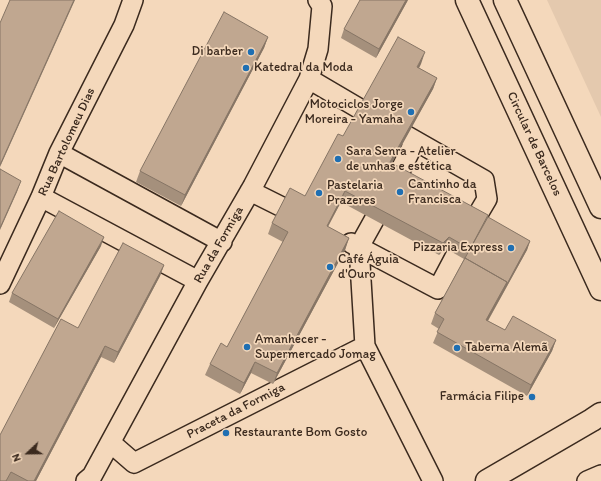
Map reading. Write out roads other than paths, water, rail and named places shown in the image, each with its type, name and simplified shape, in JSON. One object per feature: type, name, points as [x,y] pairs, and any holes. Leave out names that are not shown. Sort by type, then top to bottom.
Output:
[{"type":"main road","name":"Circular de Barcelos","points":[[467,0],[601,289]]},
{"type":"main road","points":[[505,0],[601,207]]},
{"type":"main road","points":[[487,481],[596,417]]},
{"type":"street","name":"Rua Bartolomeu Dias","points":[[0,284],[41,197],[59,153],[124,25],[133,0]]},
{"type":"street","name":"Rua da Formiga","points":[[86,481],[92,476],[111,443],[198,281],[222,242],[309,79],[318,42],[322,6],[318,0]]},
{"type":"street","points":[[309,79],[360,109]]},
{"type":"street","points":[[396,179],[411,139],[484,180],[487,199],[474,221]]},
{"type":"street","points":[[59,153],[222,242]]},
{"type":"street","points":[[250,190],[282,207]]},
{"type":"street","points":[[41,197],[198,281]]},
{"type":"street","points":[[374,220],[359,247],[365,346],[433,481]]},
{"type":"street","points":[[338,236],[438,289],[456,255]]},
{"type":"street","name":"Praceta da Formiga","points":[[111,443],[134,463],[365,346]]},
{"type":"street","points":[[587,481],[601,475]]},
{"type":"place","name":"Di barber","points":[[251,52]]},
{"type":"place","name":"Katedral da Moda","points":[[246,68]]},
{"type":"place","name":"Motociclos Jorge Moreira - Yamaha","points":[[411,112]]},
{"type":"place","name":"Sara Senra - Atelier de unhas e estética","points":[[338,159]]},
{"type":"place","name":"Cantinho da Francisca","points":[[400,192]]},
{"type":"place","name":"Pastelaria Prazeres","points":[[319,193]]},
{"type":"place","name":"Pizzaria Express","points":[[511,248]]},
{"type":"place","name":"Café Águia d'Ouro","points":[[330,267]]},
{"type":"place","name":"Amanhecer - Supermercado Jomag","points":[[247,347]]},
{"type":"place","name":"Taberna Alemã","points":[[457,348]]},
{"type":"place","name":"Farmácia Filipe","points":[[532,397]]},
{"type":"place","name":"Restaurante Bom Gosto","points":[[226,433]]}]
